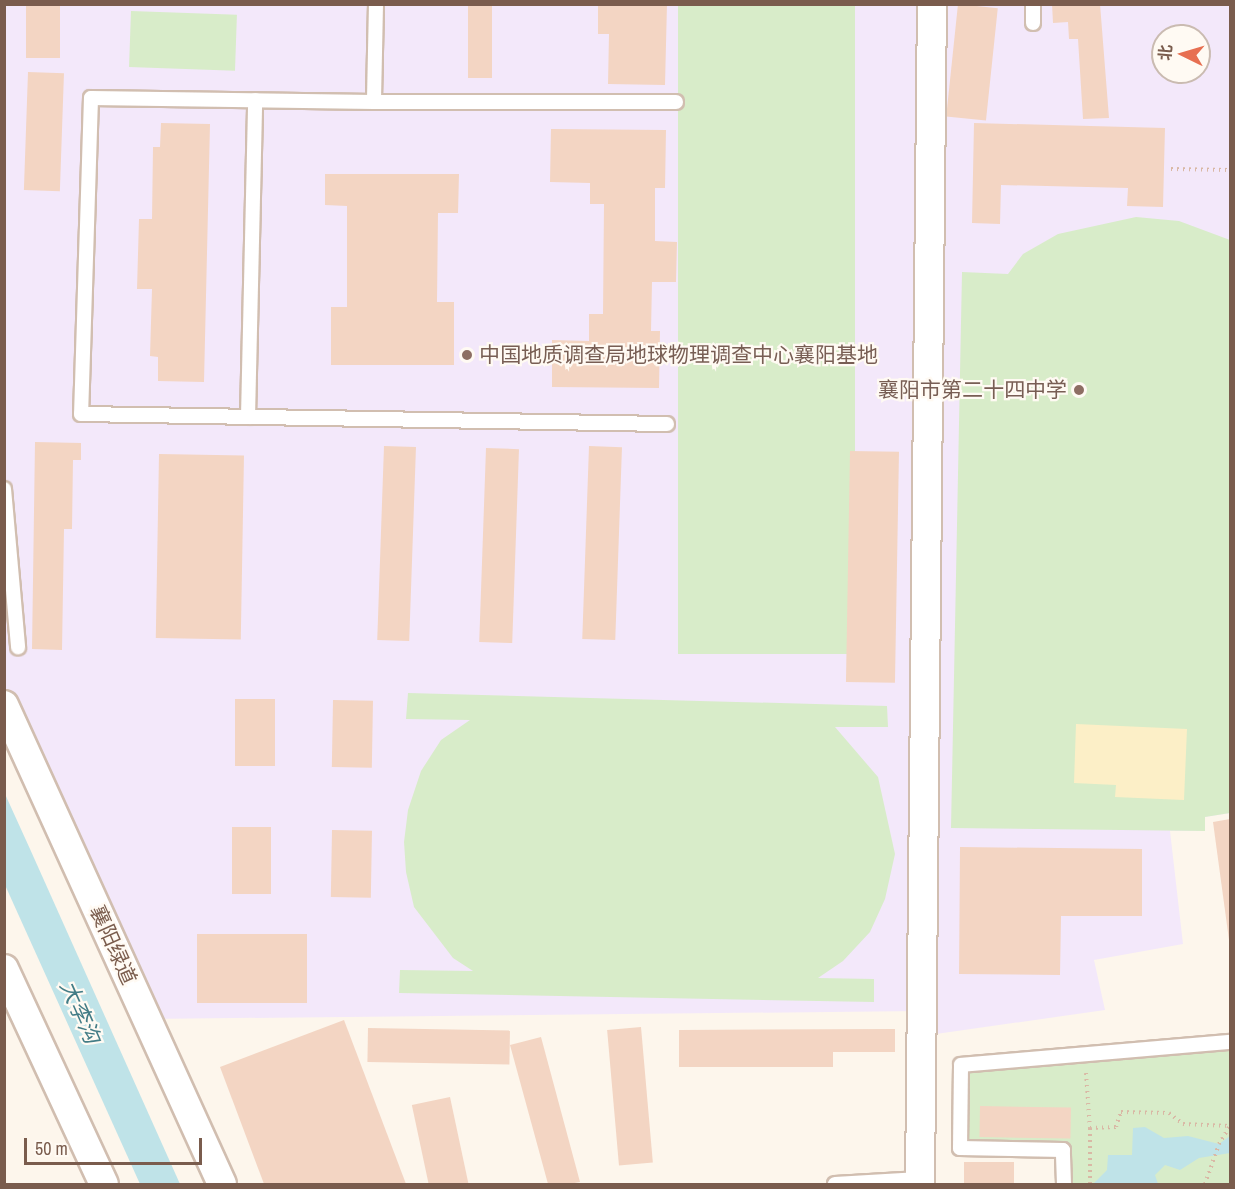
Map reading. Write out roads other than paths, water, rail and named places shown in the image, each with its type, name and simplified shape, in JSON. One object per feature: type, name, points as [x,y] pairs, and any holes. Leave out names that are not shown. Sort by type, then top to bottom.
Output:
[{"type":"street","points":[[920,1182],[932,4]]},
{"type":"street","name":"襄阳绿道","points":[[4,705],[222,1185]]},
{"type":"street","points":[[4,969],[104,1185]]},
{"type":"lane","points":[[374,102],[376,4]]},
{"type":"lane","points":[[1033,4],[1033,23]]},
{"type":"lane","points":[[667,424],[81,414],[91,98],[374,102],[676,102]]},
{"type":"lane","points":[[248,417],[255,100]]},
{"type":"lane","points":[[4,489],[18,647]]},
{"type":"lane","points":[[1064,1185],[1063,1150],[960,1148],[961,1065],[1230,1042]]},
{"type":"lane","points":[[835,1185],[920,1182]]},
{"type":"water","name":"大李沟","points":[[5,794],[180,1184],[140,1184],[5,885]]},
{"type":"water","points":[[1145,1127],[1164,1138],[1188,1136],[1219,1144],[1230,1136],[1230,1153],[1199,1158],[1180,1170],[1165,1165],[1155,1175],[1158,1184],[1093,1184],[1107,1170],[1108,1155],[1132,1155],[1133,1128]]},
{"type":"place","name":"中国地质调查局地球物理调查中心襄阳基地","points":[[467,355]]},
{"type":"place","name":"襄阳市第二十四中学","points":[[1079,390]]}]
